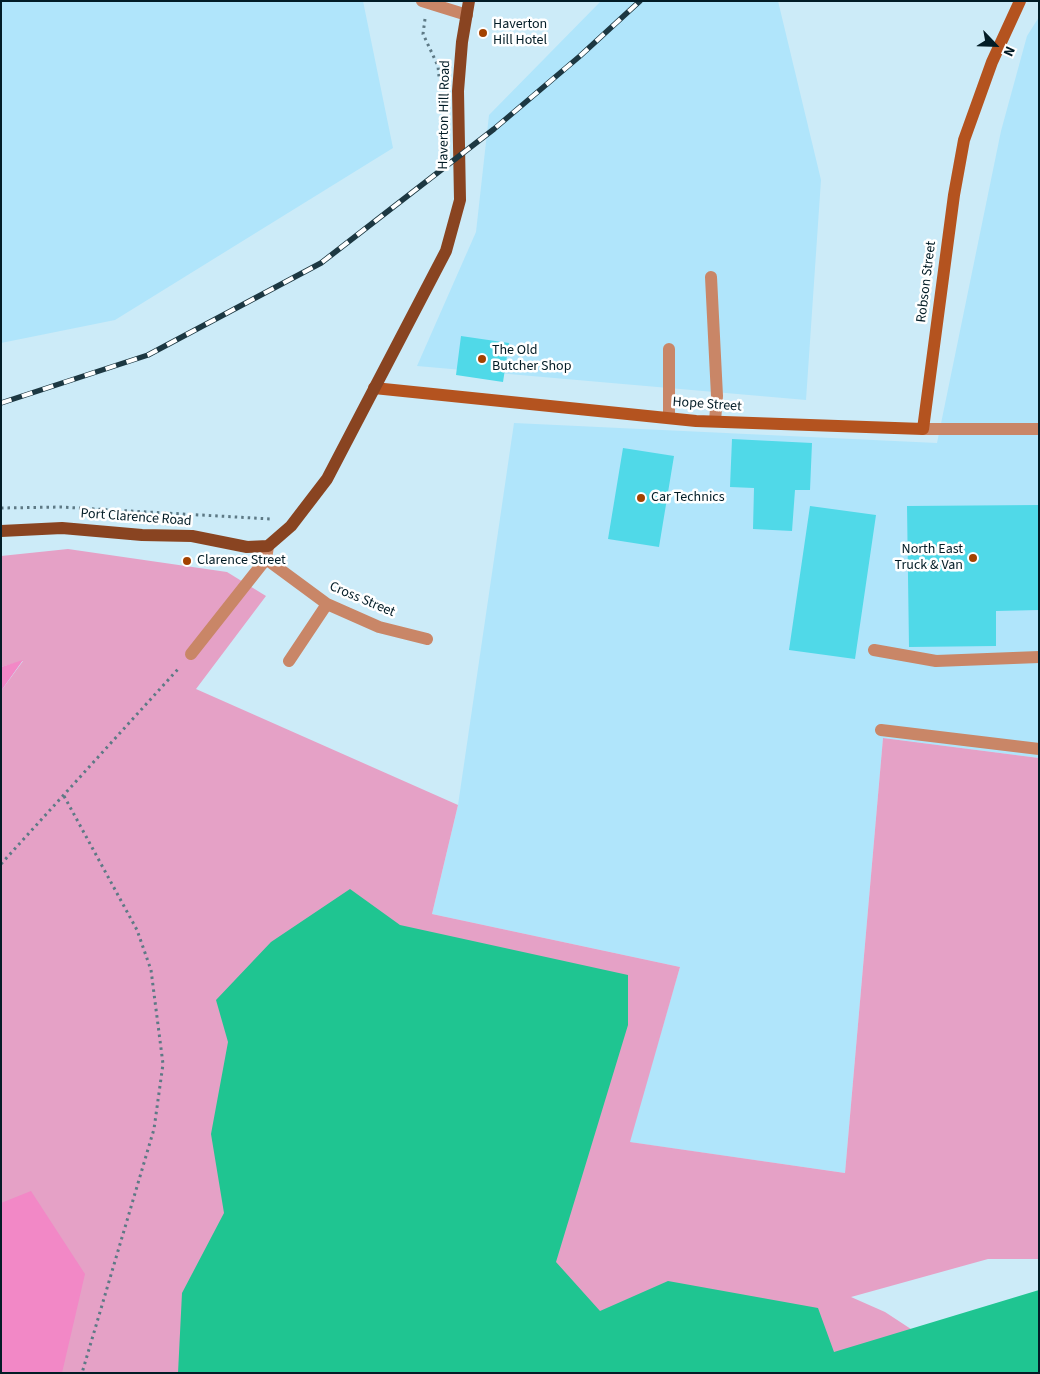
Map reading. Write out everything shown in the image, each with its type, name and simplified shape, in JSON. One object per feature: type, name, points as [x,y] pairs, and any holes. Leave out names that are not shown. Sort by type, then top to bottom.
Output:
[{"type":"main road","name":"Haverton Hill Road","points":[[374,388],[446,251],[460,200],[458,91],[462,42],[469,1]]},
{"type":"main road","name":"Robson Street","points":[[923,429],[954,195],[964,140],[992,62],[1020,1]]},
{"type":"main road","name":"Hope Street","points":[[374,388],[669,418],[923,429]]},
{"type":"main road","points":[[267,553],[291,526],[327,479],[374,388]]},
{"type":"main road","name":"Port Clarence Road","points":[[1,531],[62,528],[142,535],[192,536],[267,553]]},
{"type":"street","points":[[425,2],[467,15]]},
{"type":"street","points":[[711,277],[717,396],[715,421]]},
{"type":"street","points":[[669,418],[670,349]]},
{"type":"street","name":"Hope Street","points":[[923,429],[1039,429]]},
{"type":"street","points":[[191,654],[267,553]]},
{"type":"street","name":"Cross Street","points":[[267,553],[327,604],[380,627],[427,639]]},
{"type":"street","points":[[289,661],[327,604]]},
{"type":"street","points":[[874,650],[936,661],[1039,657]]},
{"type":"street","points":[[881,730],[1039,749]]},
{"type":"path","points":[[425,2],[423,34],[438,66],[440,86]]},
{"type":"path","points":[[167,514],[270,520],[277,515]]},
{"type":"path","points":[[1,864],[191,654]]},
{"type":"path","points":[[64,796],[137,930],[151,970],[163,1064],[154,1129],[82,1373]]},
{"type":"shaded area","points":[[1,1],[363,1],[393,148],[115,320],[1,343]]},
{"type":"shaded area","points":[[601,1],[778,1],[821,180],[806,400],[417,366],[476,232],[489,115]]},
{"type":"shaded area","points":[[1039,17],[1039,758],[883,738],[845,1173],[629,1142],[680,967],[432,914],[458,805],[514,423],[937,443],[1001,131],[1027,36]]},
{"type":"shaded area","points":[[68,549],[227,572],[266,596],[196,689],[458,805],[432,914],[680,967],[630,1142],[845,1173],[883,738],[1039,758],[1039,1259],[988,1259],[851,1297],[885,1312],[978,1373],[1,1373],[1,691],[23,661],[1,667],[1,556]]},
{"type":"shaded area","points":[[23,660],[1,691],[1,667]]},
{"type":"shaded area","points":[[350,889],[400,925],[628,975],[628,1025],[556,1262],[600,1311],[668,1281],[818,1308],[834,1352],[1039,1290],[1039,1373],[178,1373],[182,1293],[224,1213],[211,1134],[228,1042],[216,1000],[271,942]]},
{"type":"shaded area","points":[[31,1191],[85,1274],[62,1373],[1,1373],[1,1203]]},
{"type":"building","name":"The Old Butcher Shop","points":[[461,336],[509,343],[503,382],[456,375]]},
{"type":"building","points":[[732,439],[812,443],[810,490],[795,490],[792,531],[753,529],[754,488],[730,487]]},
{"type":"building","name":"Car Technics","points":[[623,448],[674,456],[659,547],[608,539]]},
{"type":"building","name":"North East Truck & Van","points":[[1039,505],[1039,610],[996,611],[996,646],[909,647],[907,506]]},
{"type":"building","name":"North East Truck & Van","points":[[810,506],[876,515],[855,659],[789,650]]},
{"type":"railway","points":[[1,403],[148,355],[321,263],[494,129],[580,56],[640,1]]},
{"type":"place","name":"Haverton Hill Hotel","points":[[483,33]]},
{"type":"place","name":"The Old Butcher Shop","points":[[482,359]]},
{"type":"place","name":"Car Technics","points":[[641,498]]},
{"type":"place","name":"North East Truck & Van","points":[[973,558]]},
{"type":"place","name":"Clarence Street","points":[[187,561]]}]
